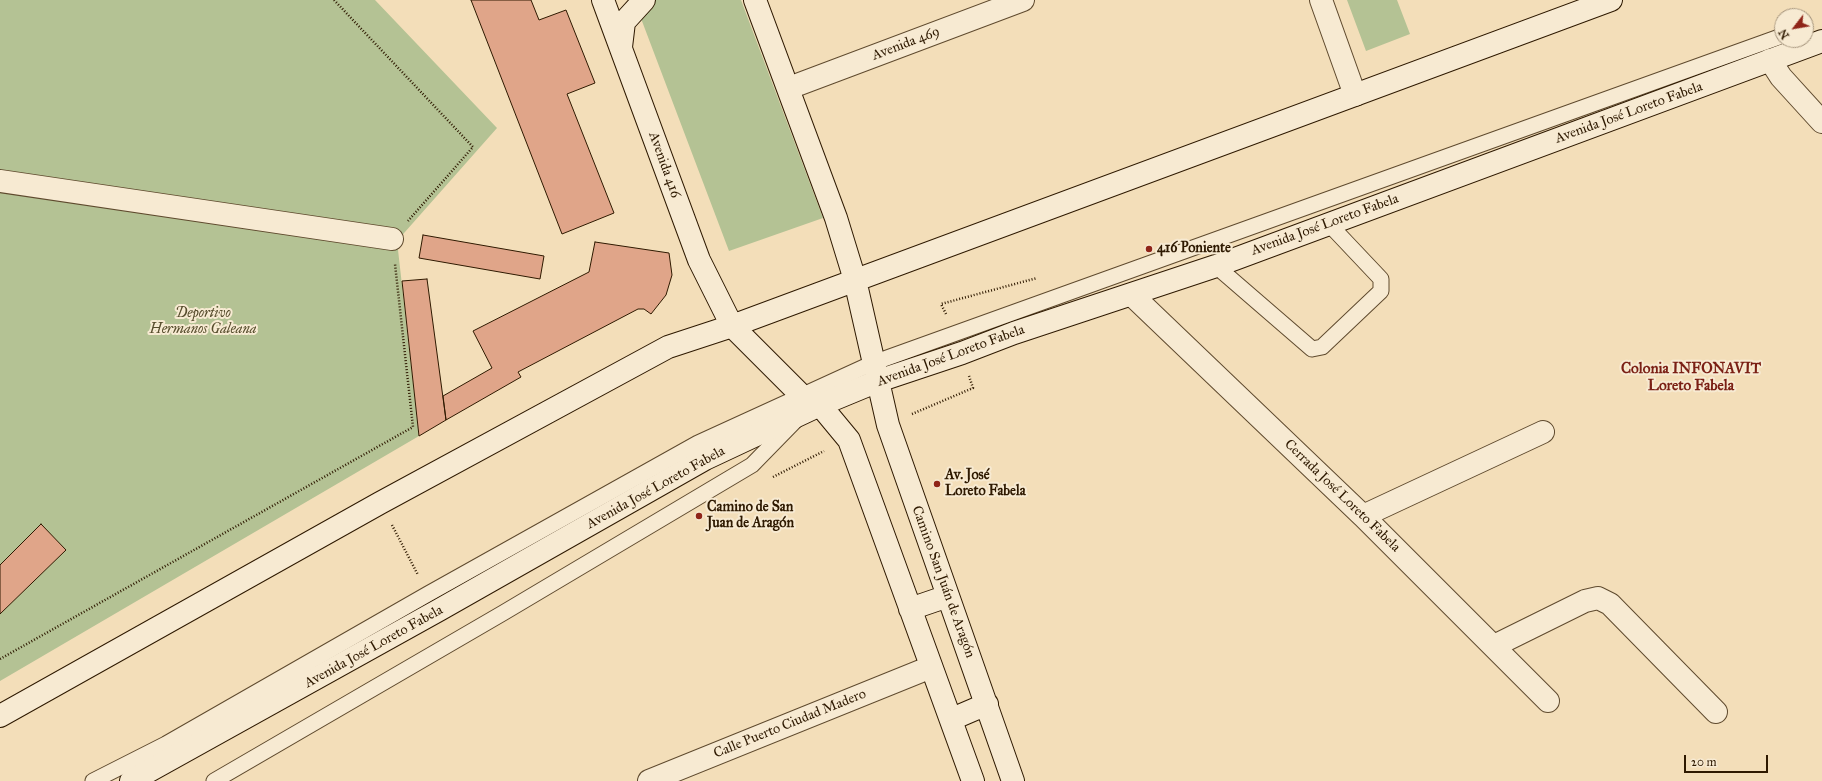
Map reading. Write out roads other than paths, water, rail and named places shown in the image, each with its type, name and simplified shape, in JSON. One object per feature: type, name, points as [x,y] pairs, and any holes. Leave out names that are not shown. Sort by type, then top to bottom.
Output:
[{"type":"street","name":"Avenida 416","points":[[603,0],[699,260],[732,326],[808,404]]},
{"type":"street","points":[[621,47],[624,22],[644,0]]},
{"type":"street","points":[[754,0],[836,218],[855,280]]},
{"type":"street","name":"Avenida 469","points":[[788,88],[1023,0]]},
{"type":"street","points":[[1321,0],[1355,95]]},
{"type":"street","points":[[0,716],[380,503],[668,347],[732,326],[1611,0]]},
{"type":"street","name":"Avenida José Loreto Fabela","points":[[131,781],[425,618],[705,459],[808,404],[875,372],[962,353],[1014,333],[1216,266],[1822,41]]},
{"type":"street","points":[[1770,60],[1781,77],[1822,122]]},
{"type":"street","points":[[0,181],[392,239]]},
{"type":"street","name":"Camino San Juán de Aragón","points":[[855,280],[888,425],[1013,781]]},
{"type":"street","name":"Cerrada José Loreto Fabela","points":[[1132,295],[1363,516],[1548,701]]},
{"type":"street","points":[[808,404],[850,440],[910,610],[952,719],[973,781]]},
{"type":"street","points":[[1363,516],[1543,432]]},
{"type":"street","points":[[910,610],[948,596]]},
{"type":"street","points":[[1494,646],[1585,600],[1598,598],[1610,604],[1716,712]]},
{"type":"street","name":"Calle Puerto Ciudad Madero","points":[[649,781],[931,667]]},
{"type":"street","points":[[952,719],[987,704]]},
{"type":"lane","points":[[875,372],[1774,39]]},
{"type":"lane","points":[[1216,266],[1312,350],[1322,348],[1381,291],[1381,279],[1328,224]]},
{"type":"lane","points":[[93,781],[166,744],[428,594],[698,443],[808,404]]},
{"type":"lane","points":[[214,781],[503,613],[752,465],[808,404]]},
{"type":"place","name":"416 Poniente","points":[[1149,249]]},
{"type":"place","name":"Av. José Loreto Fabela","points":[[937,484]]},
{"type":"place","name":"Camino de San Juan de Aragón","points":[[699,516]]},
{"type":"district","name":"Colonia INFONAVIT Loreto Fabela","points":[[1691,378]]},
{"type":"park label","name":"Deportivo Hermanos Galeana","points":[[203,322]]}]
